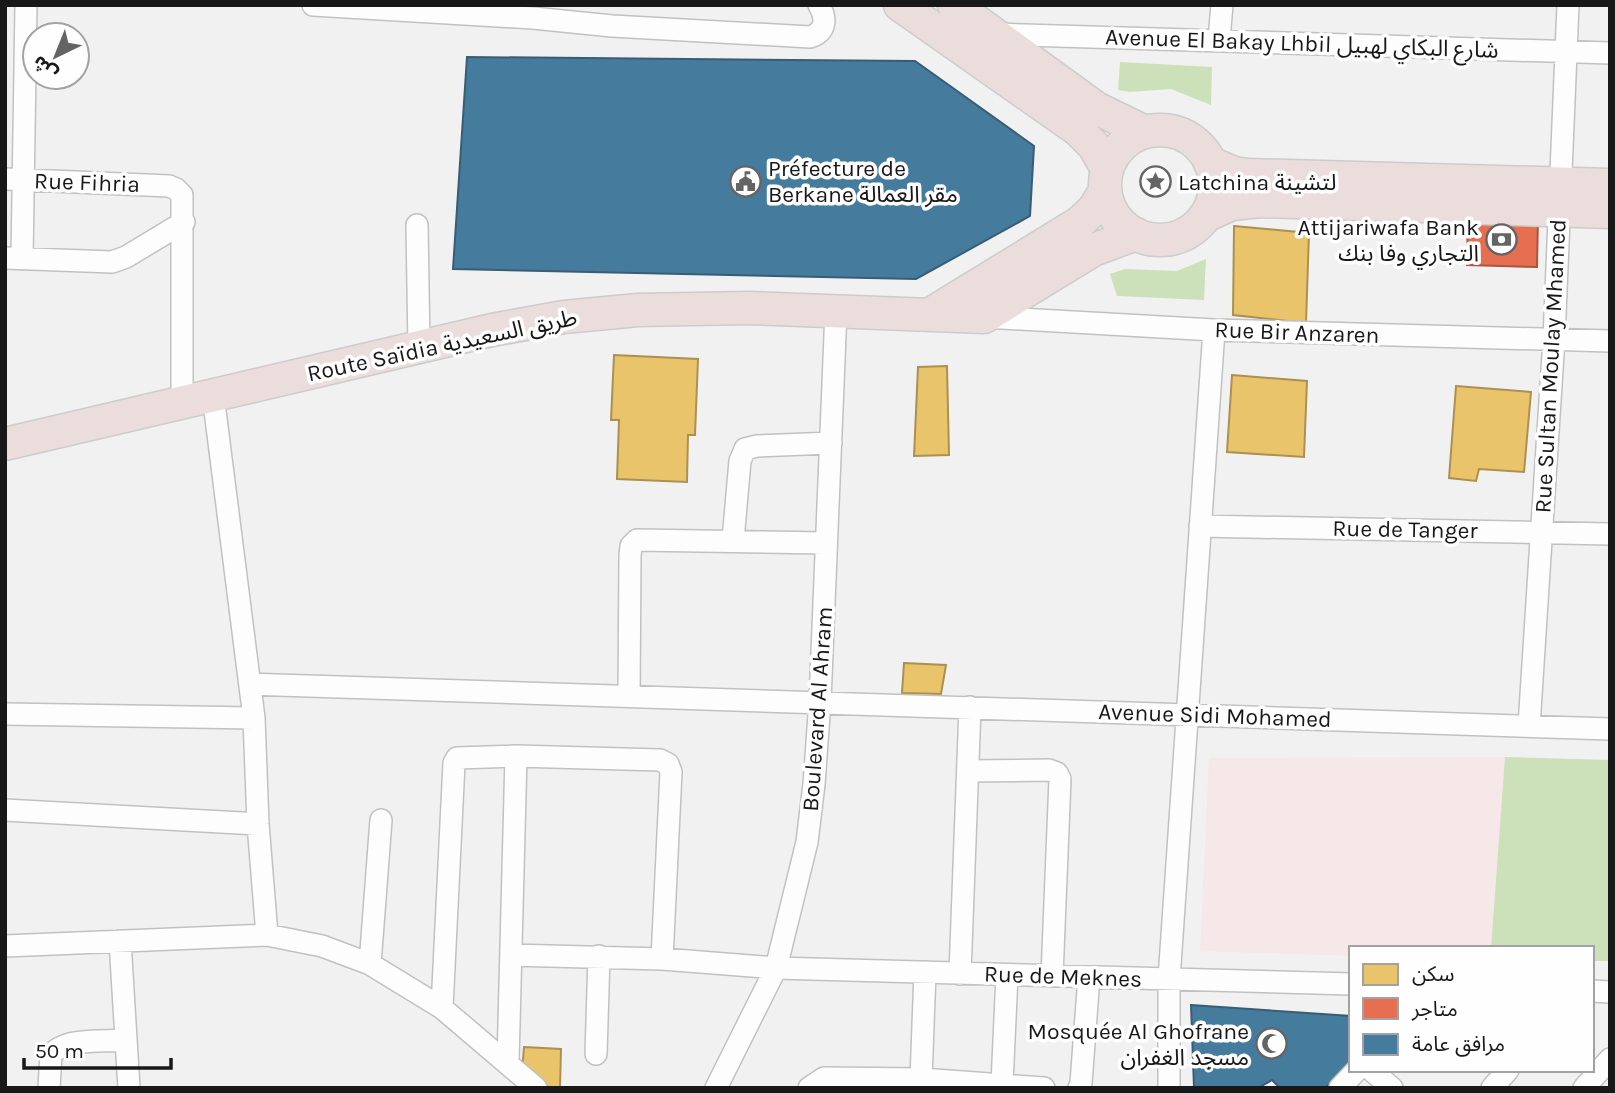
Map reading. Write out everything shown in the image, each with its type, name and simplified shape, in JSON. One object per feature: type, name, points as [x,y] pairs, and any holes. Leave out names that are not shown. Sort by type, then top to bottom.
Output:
[{"type":"highway","points":[[900,5],[1078,130],[1094,146],[1106,180],[1107,202],[1118,221],[1136,234],[1157,240],[1189,231],[1205,216],[1232,204],[1260,201],[1559,197],[1610,185]]},
{"type":"highway","points":[[954,5],[1096,108],[1145,132]]},
{"type":"highway","points":[[929,315],[1079,223],[1094,209],[1111,159],[1125,142],[1145,132],[1167,130],[1188,138],[1197,145],[1210,163],[1213,196],[1205,216]]},
{"type":"highway","points":[[1210,163],[1234,173],[1248,175],[1559,197],[1610,212]]},
{"type":"highway","points":[[984,317],[1093,250],[1136,234]]},
{"type":"highway","name":"Route Saïdia طريق السعيدية","points":[[5,444],[527,323],[601,312],[749,308],[984,317]]},
{"type":"street","points":[[26,5],[14,179],[14,259],[112,262],[126,257],[184,222]]},
{"type":"street","points":[[313,5],[803,37],[816,35],[824,26],[824,13],[819,5]]},
{"type":"street","points":[[1219,39],[1222,5]]},
{"type":"street","name":"Rue Sultan Moulay Mhamed","points":[[1530,726],[1554,339],[1568,5]]},
{"type":"street","name":"Avenue El Bakay Lhbil شارع البكاي لهبيل","points":[[995,34],[1610,53]]},
{"type":"street","name":"Rue Fihria","points":[[14,179],[169,186],[182,195],[184,222]]},
{"type":"street","points":[[182,403],[184,222]]},
{"type":"street","points":[[417,225],[418,348]]},
{"type":"street","name":"Boulevard Al Ahram","points":[[716,1088],[776,968],[807,842],[820,701],[836,312]]},
{"type":"street","name":"Rue Bir Anzaren","points":[[984,317],[1214,330],[1610,341]]},
{"type":"street","points":[[1169,1088],[1169,979],[1214,330]]},
{"type":"street","points":[[213,395],[254,718],[258,824],[267,935]]},
{"type":"street","points":[[733,540],[740,461],[745,449],[757,446],[831,443]]},
{"type":"street","name":"Rue de Tanger","points":[[1200,526],[1610,534]]},
{"type":"street","points":[[629,696],[631,546],[637,540],[826,542]]},
{"type":"street","name":"Avenue Sidi Mohamed","points":[[250,684],[1610,729]]},
{"type":"street","points":[[960,974],[970,707]]},
{"type":"street","points":[[5,714],[254,718]]},
{"type":"street","points":[[508,1062],[516,756]]},
{"type":"street","points":[[442,1008],[454,763],[457,758],[516,756],[660,760],[668,764],[671,772],[662,959]]},
{"type":"street","points":[[968,771],[1049,770],[1057,773],[1060,779],[1052,976]]},
{"type":"street","points":[[5,810],[258,824]]},
{"type":"street","points":[[370,964],[381,820]]},
{"type":"street","points":[[5,946],[267,935],[322,946],[370,964],[442,1008],[536,1088]]},
{"type":"street","points":[[120,941],[129,1088]]},
{"type":"street","name":"Rue de Meknes","points":[[511,955],[662,959],[776,968],[1349,984]]},
{"type":"street","points":[[596,1054],[599,956]]},
{"type":"street","points":[[920,1079],[925,972]]},
{"type":"street","points":[[1002,1084],[1007,975]]},
{"type":"street","points":[[1079,1088],[1089,977]]},
{"type":"street","points":[[50,1088],[51,1055],[57,1047],[125,1040]]},
{"type":"street","points":[[1584,1088],[1609,1062]]},
{"type":"street","points":[[1340,1088],[1355,1072]]},
{"type":"street","points":[[1373,1072],[1392,1088]]},
{"type":"street","points":[[1492,1088],[1506,1072]]},
{"type":"street","points":[[809,1088],[824,1078],[873,1084],[920,1079],[1044,1088]]},
{"type":"shaded area","points":[[1505,757],[1491,946],[1349,946],[1349,956],[1200,951],[1209,758]]},
{"type":"green space","points":[[1120,62],[1212,67],[1211,105],[1171,89],[1130,92],[1118,90]]},
{"type":"green space","points":[[1206,259],[1204,300],[1117,296],[1110,274],[1125,269],[1177,271]]},
{"type":"green space","points":[[1505,757],[1610,760],[1610,961],[1594,961],[1594,946],[1491,946]]},
{"type":"building: سكن","points":[[1234,226],[1309,233],[1306,323],[1233,315]]},
{"type":"building: سكن","points":[[614,355],[698,359],[695,435],[688,435],[687,482],[617,479],[619,420],[611,420]]},
{"type":"building: سكن","points":[[947,366],[949,455],[914,456],[918,367]]},
{"type":"building: سكن","points":[[1232,375],[1307,381],[1304,457],[1227,452]]},
{"type":"building: سكن","points":[[1456,386],[1531,392],[1524,472],[1479,469],[1476,481],[1449,478]]},
{"type":"building: سكن","points":[[904,663],[946,665],[941,694],[902,693]]},
{"type":"building: سكن","points":[[524,1047],[561,1049],[560,1088],[541,1088],[522,1072]]},
{"type":"building: متاجر","name":"Attijariwafa Bank التجاري وفا بنك","points":[[1468,214],[1538,216],[1537,267],[1467,265]]},
{"type":"building: مرافق عامة","name":"Préfecture de Berkane مقر العمالة","points":[[467,57],[915,61],[1034,146],[1030,216],[916,279],[453,269]]},
{"type":"building: مرافق عامة","name":"Mosquée Al Ghofrane مسجد الغفران","points":[[1191,1005],[1349,1016],[1349,1062],[1326,1088],[1280,1088],[1272,1080],[1258,1088],[1194,1088]]},
{"type":"place","name":"Préfecture de Berkane مقر العمالة","points":[[745,181]]},
{"type":"place","name":"Latchina لتشينة","points":[[1155,182]]},
{"type":"place","name":"Attijariwafa Bank التجاري وفا بنك","points":[[1502,240]]},
{"type":"place","name":"Mosquée Al Ghofrane مسجد الغفران","points":[[1272,1044]]}]
